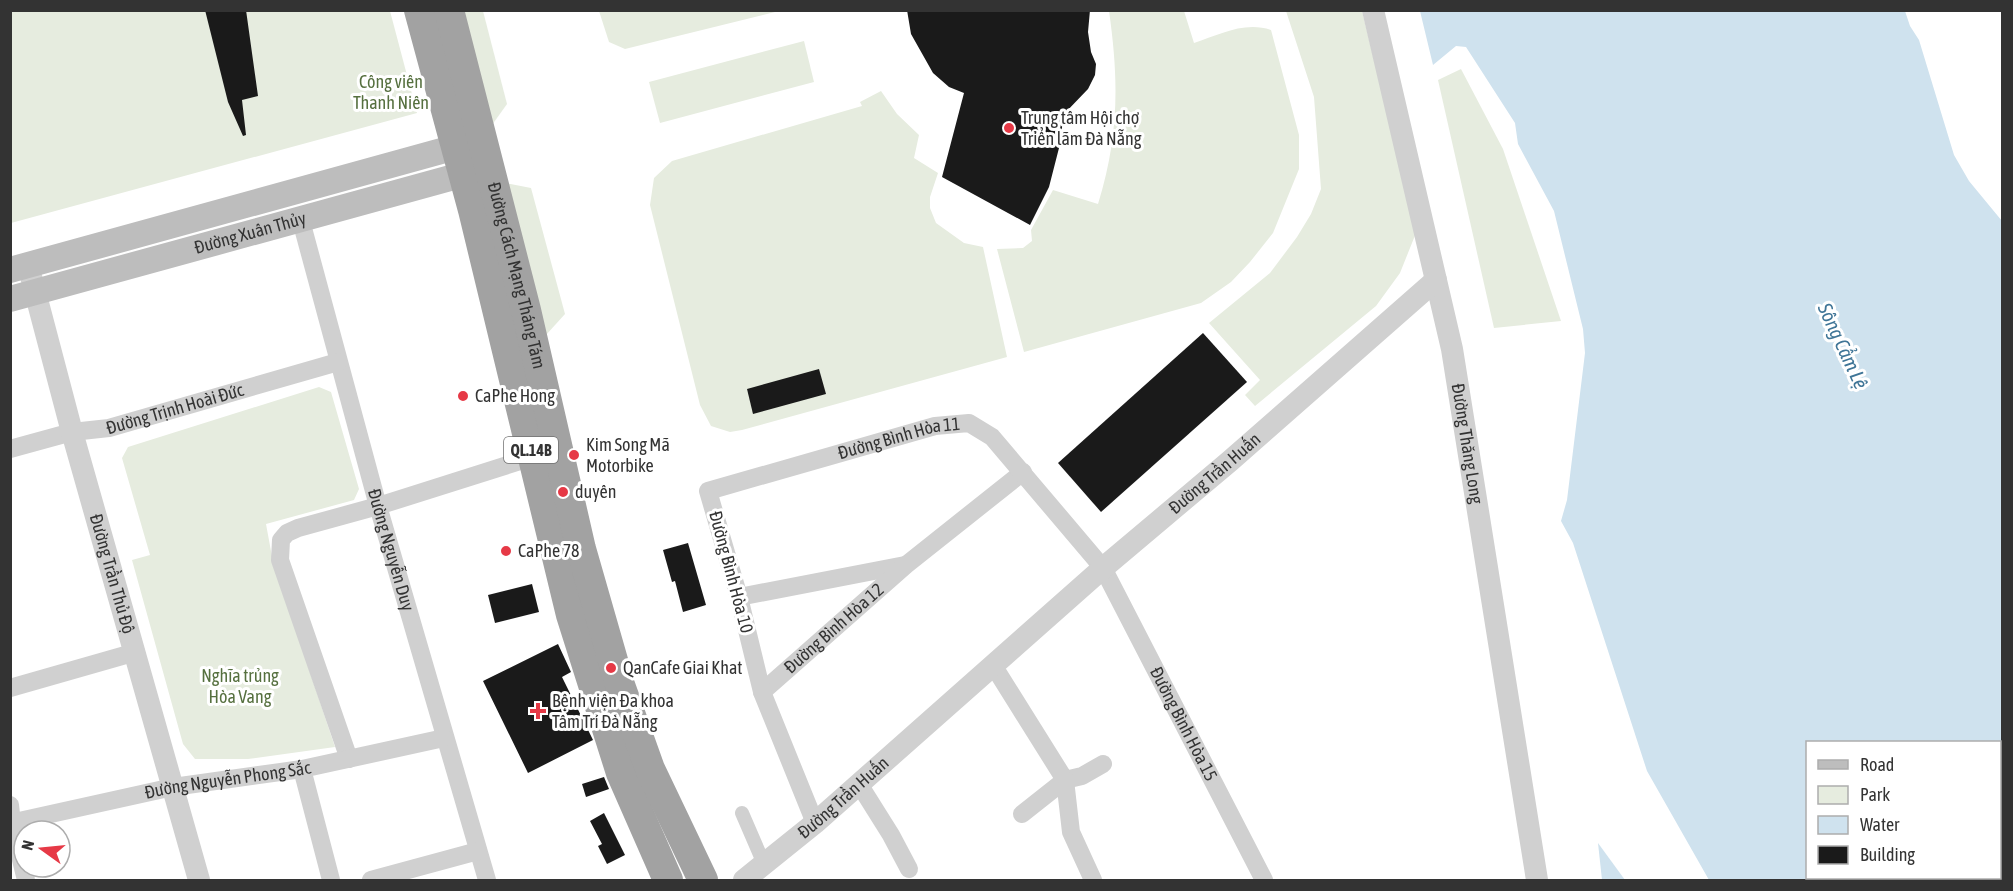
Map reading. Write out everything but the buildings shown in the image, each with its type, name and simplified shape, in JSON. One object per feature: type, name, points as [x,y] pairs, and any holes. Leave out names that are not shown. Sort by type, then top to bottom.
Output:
[{"type":"highway","name":"Đường Cách Mạng Tháng Tám","points":[[419,10],[526,310],[581,549],[620,685],[650,769],[703,880]]},
{"type":"highway","name":"Đường Cách Mạng Tháng Tám","points":[[449,10],[473,157],[533,457],[557,564],[604,726],[634,804],[668,880]]},
{"type":"main road","name":"Đường Xuân Thủy","points":[[10,299],[300,217],[473,157]]},
{"type":"main road","name":"Đường Xuân Thủy","points":[[20,268],[473,157]]},
{"type":"street","name":"Đường Thăng Long","points":[[1373,10],[1452,349],[1537,880]]},
{"type":"street","name":"Đường Nguyễn Duy","points":[[300,217],[378,506],[486,880]]},
{"type":"street","name":"Đường Trần Thủ Độ","points":[[20,268],[36,292],[72,432],[199,880]]},
{"type":"street","name":"Đường Trần Huấn","points":[[744,880],[815,823],[993,664],[1230,461],[1436,280]]},
{"type":"street","name":"Đường Trịnh Hoài Đức","points":[[10,449],[72,432],[109,428],[338,362]]},
{"type":"street","name":"Đường Bình Hòa 11","points":[[708,491],[935,426],[969,423],[992,437],[1103,568]]},
{"type":"street","points":[[349,759],[280,560],[281,540],[298,528],[378,506],[533,457]]},
{"type":"street","name":"Đường Bình Hòa 12","points":[[762,692],[906,565],[1023,472]]},
{"type":"street","name":"Đường Bình Hòa 10","points":[[708,491],[739,597],[762,692],[815,823]]},
{"type":"street","name":"Đường Bình Hòa 12","points":[[739,597],[906,565]]},
{"type":"street","name":"Đường Bình Hòa 15","points":[[1103,568],[1262,880]]},
{"type":"street","points":[[10,688],[136,652]]},
{"type":"street","points":[[993,664],[1065,780],[1071,832],[1093,880]]},
{"type":"street","name":"Đường Nguyễn Phong Sắc","points":[[11,817],[173,787],[302,769],[444,738]]},
{"type":"street","points":[[1022,814],[1065,780],[1082,776],[1103,764]]},
{"type":"street","points":[[302,769],[331,880]]},
{"type":"street","points":[[859,784],[909,869]]},
{"type":"street","points":[[742,813],[764,864]]},
{"type":"street","points":[[11,817],[26,880]]},
{"type":"street","points":[[371,880],[478,851]]},
{"type":"green space","points":[[599,10],[779,11],[625,49],[609,42]]},
{"type":"green space","name":"Công viên Thanh Niên","points":[[11,11],[390,11],[417,113],[11,223]]},
{"type":"green space","points":[[459,11],[483,11],[507,104],[492,125]]},
{"type":"green space","points":[[1109,11],[1184,11],[1194,43],[1241,28],[1271,30],[1299,135],[1299,169],[1273,233],[1231,282],[1201,303],[1024,352],[997,249],[1023,248],[1032,241],[1031,230],[1053,190],[1098,204],[1110,155],[1115,108],[1114,61]]},
{"type":"green space","points":[[1286,11],[1362,11],[1416,233],[1400,273],[1376,306],[1255,406],[1245,395],[1260,380],[1209,323],[1270,273],[1311,214],[1321,189],[1314,97]]},
{"type":"green space","points":[[804,41],[814,82],[660,123],[649,82]]},
{"type":"green space","points":[[1461,69],[1503,149],[1561,321],[1494,328],[1438,80]]},
{"type":"green space","points":[[881,91],[897,114],[919,135],[914,158],[938,173],[930,197],[930,208],[936,223],[964,243],[983,247],[1007,357],[742,430],[730,432],[711,426],[700,405],[650,205],[654,178],[672,161],[862,106],[860,102]]},
{"type":"green space","points":[[506,183],[531,188],[565,314],[546,335]]},
{"type":"green space","name":"Nghĩa trủng Hòa Vang","points":[[319,387],[331,392],[359,489],[354,500],[266,524],[273,562],[335,747],[248,759],[195,759],[183,744],[132,560],[150,555],[122,458],[128,447]]},
{"type":"water","name":"Sông Cẩm Lệ","points":[[1420,11],[1905,11],[1910,26],[1919,40],[1954,155],[1969,181],[2002,221],[2002,880],[1709,880],[1647,771],[1573,543],[1561,521],[1567,500],[1585,353],[1583,329],[1554,211],[1518,144],[1515,123],[1466,47],[1456,46],[1433,65]]},
{"type":"water","points":[[1598,843],[1625,880],[1602,880]]},
{"type":"place","name":"Trung tâm Hội chợ Triển lãm Đà Nẵng","points":[[1009,128]]},
{"type":"place","name":"CaPhe Hong","points":[[463,396]]},
{"type":"place","name":"Kim Song Mã Motorbike","points":[[574,455]]},
{"type":"place","name":"duyên","points":[[563,492]]},
{"type":"place","name":"CaPhe 78","points":[[506,551]]},
{"type":"place","name":"QanCafe Giai Khat","points":[[611,668]]},
{"type":"place","name":"Bệnh viện Đa khoa Tâm Trí Đà Nẵng","points":[[538,711]]}]
